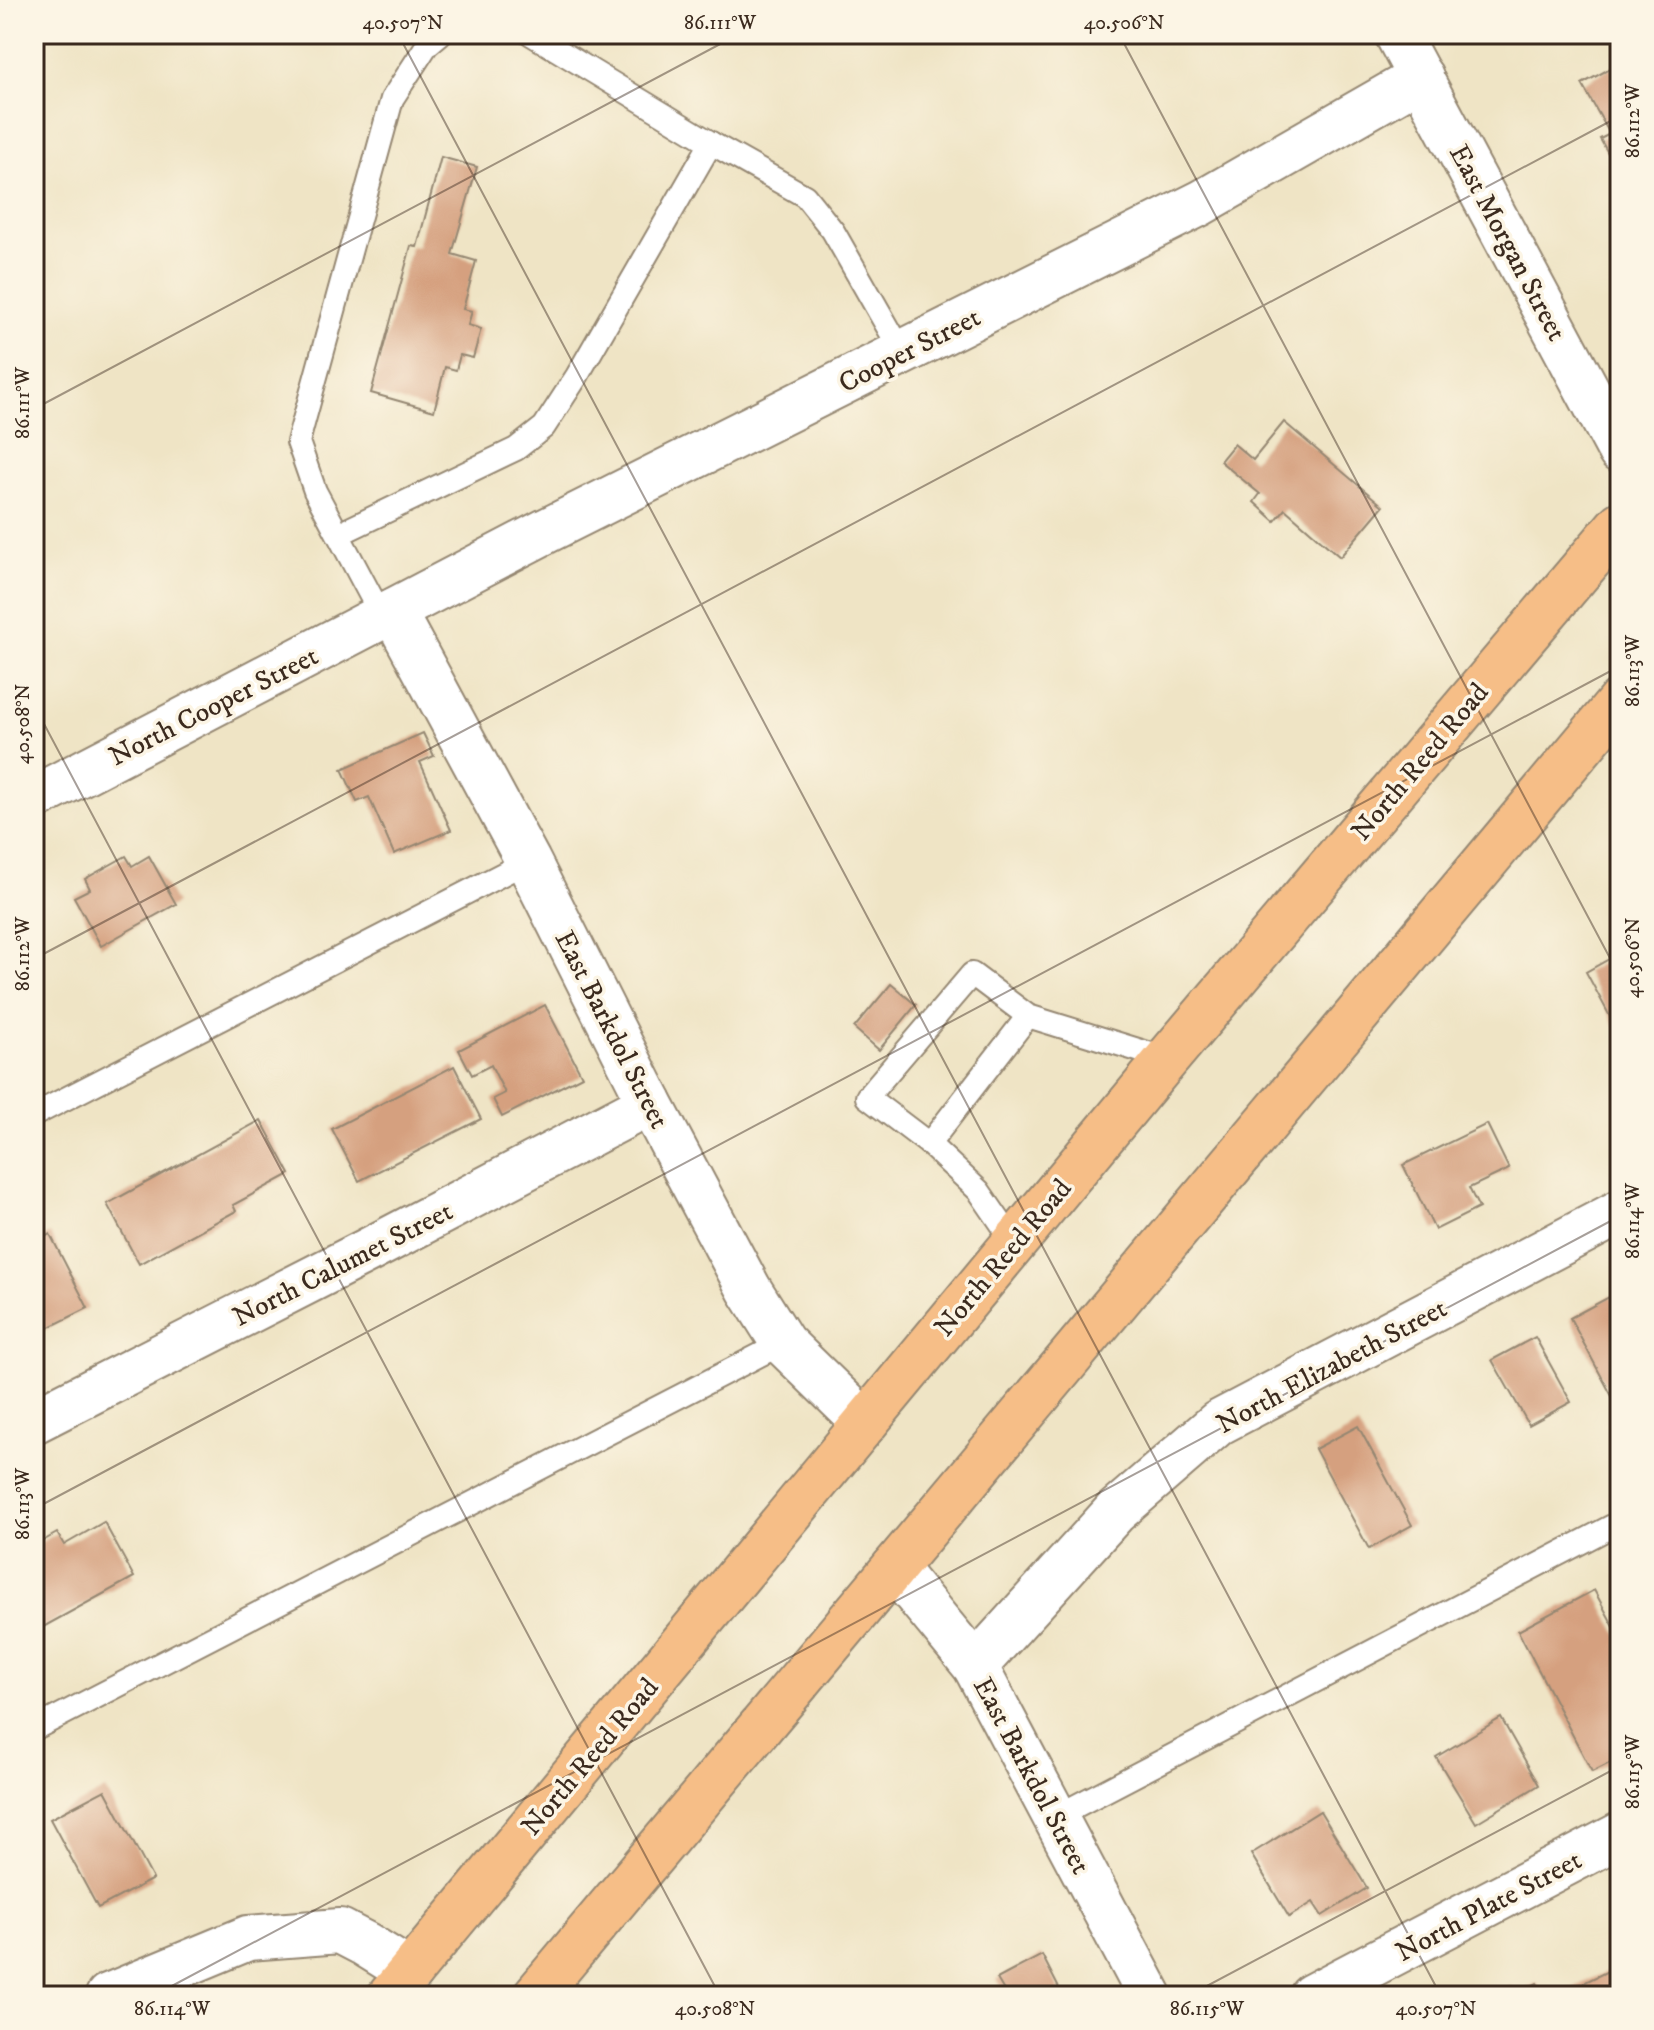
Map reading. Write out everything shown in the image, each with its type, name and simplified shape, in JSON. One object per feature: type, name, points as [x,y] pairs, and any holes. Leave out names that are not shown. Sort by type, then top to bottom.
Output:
[{"type":"main road","name":"North Reed Road","points":[[400,1984],[1014,1242],[1620,524]]},
{"type":"main road","points":[[535,1996],[1620,701]]},
{"type":"street","name":"East Morgan Street","points":[[1397,34],[1620,451]]},
{"type":"street","name":"Cooper Street","points":[[387,614],[548,530],[1201,203],[1421,77]]},
{"type":"street","name":"North Cooper Street","points":[[34,798],[387,614]]},
{"type":"street","name":"East Barkdol Street","points":[[387,614],[528,861],[650,1103],[749,1289],[783,1343],[865,1423]]},
{"type":"street","name":"North Calumet Street","points":[[34,1421],[650,1103]]},
{"type":"street","name":"North Elizabeth Street","points":[[975,1666],[1115,1512],[1218,1423],[1620,1212]]},
{"type":"street","name":"East Barkdol Street","points":[[894,1568],[975,1666],[1150,1996]]},
{"type":"street","name":"North Plate Street","points":[[1312,1996],[1620,1835]]},
{"type":"street","points":[[108,1996],[248,1938],[340,1931],[365,1944],[400,1984]]},
{"type":"lane","points":[[387,614],[315,491],[298,442],[392,99],[427,45],[440,34]]},
{"type":"lane","points":[[531,34],[805,196],[833,231],[902,352]]},
{"type":"lane","points":[[339,534],[516,449],[544,427],[577,376],[711,143]]},
{"type":"lane","points":[[34,1115],[528,861]]},
{"type":"lane","points":[[1014,1242],[979,1191],[929,1144],[867,1097],[972,974],[1028,1016],[1167,1059]]},
{"type":"lane","points":[[929,1144],[1028,1016]]},
{"type":"lane","points":[[34,1729],[783,1343]]},
{"type":"lane","points":[[1055,1817],[1620,1522]]},
{"type":"building","points":[[1620,63],[1620,174],[1600,139],[1610,134],[1582,84]]},
{"type":"building","points":[[441,157],[477,167],[452,254],[476,261],[463,309],[472,311],[468,325],[481,329],[473,358],[460,355],[456,370],[445,367],[434,411],[371,393],[411,246],[417,247]]},
{"type":"building","points":[[1284,422],[1383,506],[1340,557],[1285,509],[1275,521],[1254,502],[1260,494],[1220,461],[1234,444],[1253,460]]},
{"type":"building","points":[[423,733],[434,756],[420,762],[451,830],[394,854],[369,797],[357,802],[342,769]]},
{"type":"building","points":[[126,856],[132,866],[149,856],[176,904],[101,946],[74,897],[90,889],[85,879]]},
{"type":"building","points":[[1620,953],[1620,1035],[1586,972]]},
{"type":"building","points":[[891,984],[916,1005],[879,1050],[854,1028]]},
{"type":"building","points":[[545,1005],[582,1076],[502,1117],[493,1099],[505,1093],[491,1065],[472,1075],[459,1050]]},
{"type":"building","points":[[454,1066],[481,1119],[359,1181],[332,1129]]},
{"type":"building","points":[[261,1120],[290,1174],[233,1205],[236,1211],[139,1264],[107,1204]]},
{"type":"building","points":[[1487,1124],[1509,1169],[1469,1188],[1479,1208],[1435,1230],[1403,1165]]},
{"type":"building","points":[[50,1234],[88,1308],[34,1335],[34,1242]]},
{"type":"building","points":[[1611,1296],[1620,1313],[1620,1411],[1570,1318]]},
{"type":"building","points":[[1535,1337],[1571,1402],[1529,1425],[1492,1360]]},
{"type":"building","points":[[1358,1426],[1412,1525],[1369,1549],[1315,1449]]},
{"type":"building","points":[[104,1522],[134,1577],[34,1632],[34,1546],[57,1533],[64,1545]]},
{"type":"building","points":[[1594,1590],[1620,1638],[1620,1758],[1592,1772],[1518,1631]]},
{"type":"building","points":[[1501,1718],[1539,1785],[1476,1823],[1436,1757]]},
{"type":"building","points":[[105,1790],[153,1879],[98,1908],[50,1819]]},
{"type":"building","points":[[1320,1811],[1367,1888],[1322,1916],[1313,1902],[1289,1917],[1251,1854]]},
{"type":"building","points":[[1042,1955],[1063,1996],[1007,1996],[997,1979]]},
{"type":"building","points":[[1620,1965],[1620,1996],[1567,1996],[1565,1992]]},
{"type":"building","points":[[1537,1983],[1543,1996],[1492,1996],[1511,1986],[1516,1994]]}]
